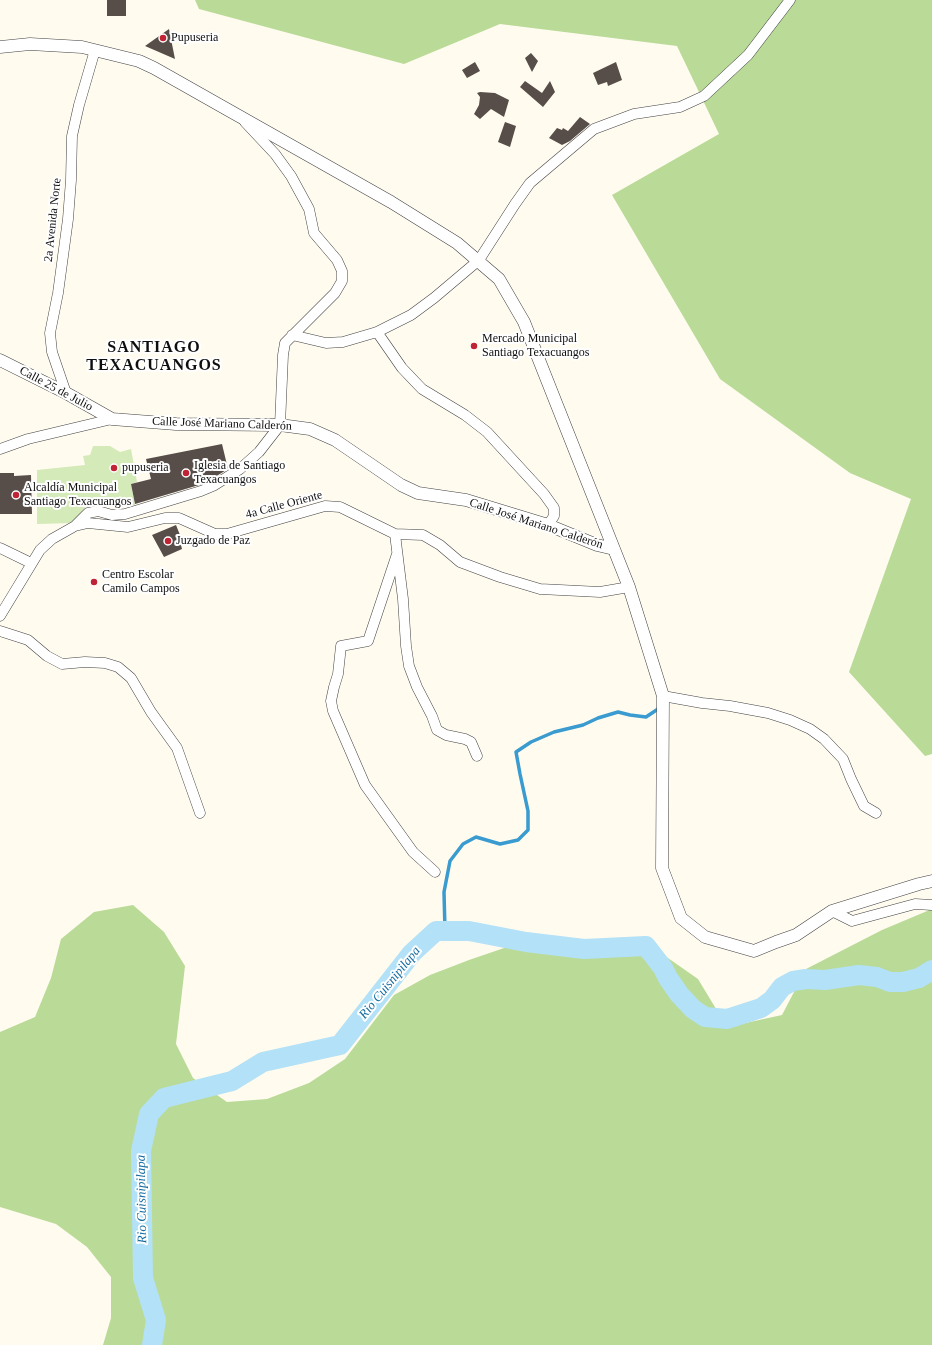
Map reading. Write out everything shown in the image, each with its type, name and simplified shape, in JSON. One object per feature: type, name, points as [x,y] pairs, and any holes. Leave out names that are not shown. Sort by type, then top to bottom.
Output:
[{"type":"street","points":[[292,335],[326,343],[343,342],[377,332],[411,315],[434,298],[479,260],[530,183],[594,129],[634,114],[680,107],[704,96],[748,55],[790,0]]},
{"type":"street","points":[[0,47],[30,44],[82,46],[139,61],[154,68],[391,202],[457,243],[479,260],[499,279],[524,322],[629,587],[663,696],[662,868],[680,918],[705,937],[754,951],[796,935],[832,911],[932,881]]},
{"type":"street","name":"2a Avenida Norte","points":[[66,393],[52,352],[50,333],[58,292],[68,219],[72,136],[79,105],[95,50]]},
{"type":"street","points":[[0,616],[30,564],[40,550],[52,539],[75,526],[88,513],[98,511],[112,515],[125,514],[214,486],[240,469],[258,452],[280,425],[283,355],[285,343],[336,293],[342,281],[342,271],[337,260],[314,233],[308,209],[291,176],[275,154],[241,118]]},
{"type":"street","points":[[377,332],[402,368],[422,389],[465,415],[487,432],[544,494],[554,508],[554,516],[548,525]]},
{"type":"street","name":"Calle 25 de Julio","points":[[0,360],[66,393],[112,419]]},
{"type":"street","name":"Calle José Mariano Calderón","points":[[0,449],[28,439],[112,419],[176,424],[280,425],[310,429],[335,440],[401,485],[418,493],[466,500],[548,525],[597,545],[614,549]]},
{"type":"street","name":"4a Calle Oriente","points":[[75,526],[88,523],[128,527],[165,518],[179,518],[215,534],[227,534],[326,506],[340,506],[395,534],[423,535],[440,545],[460,562],[500,577],[540,589],[600,592],[629,587]]},
{"type":"street","points":[[395,534],[409,666],[437,730],[446,735],[466,739],[472,742],[477,756]]},
{"type":"street","points":[[0,548],[30,564]]},
{"type":"street","points":[[397,554],[368,641],[341,646],[338,674],[331,701],[333,711],[365,784],[413,852],[435,872]]},
{"type":"street","points":[[0,632],[28,640],[48,656],[62,664],[85,662],[118,667],[130,678],[151,712],[177,748],[200,813]]},
{"type":"street","points":[[663,696],[730,706],[768,714],[790,720],[810,729],[824,739],[844,759],[851,779],[864,806],[876,813]]},
{"type":"street","points":[[832,911],[852,921],[915,904],[932,905]]},
{"type":"green space","points":[[195,0],[932,0],[932,754],[925,756],[849,672],[911,499],[850,473],[720,379],[612,195],[719,134],[677,46],[500,24],[404,64],[199,9]]},
{"type":"green space","points":[[93,446],[110,446],[120,452],[131,449],[137,482],[131,484],[135,505],[86,506],[73,523],[37,524],[37,470],[85,465],[83,456],[90,455]]},
{"type":"green space","points":[[133,905],[164,932],[185,966],[176,1044],[193,1078],[227,1102],[267,1099],[309,1083],[345,1059],[394,995],[430,975],[510,946],[574,957],[655,949],[698,979],[727,1027],[782,1015],[806,969],[882,930],[932,909],[932,1345],[103,1345],[111,1318],[111,1277],[87,1247],[56,1224],[0,1207],[0,1032],[35,1017],[51,978],[61,939],[94,912]]},
{"type":"building","points":[[107,0],[126,0],[126,16],[107,16]]},
{"type":"building","name":"Pupuseria","points":[[169,29],[175,59],[145,46]]},
{"type":"building","points":[[531,53],[538,61],[532,72],[525,58]]},
{"type":"building","points":[[475,62],[480,71],[467,78],[462,70]]},
{"type":"building","points":[[616,62],[622,80],[608,86],[607,82],[598,85],[593,73]]},
{"type":"building","points":[[525,81],[542,93],[550,81],[555,92],[543,107],[520,87]]},
{"type":"building","points":[[477,93],[495,93],[509,100],[504,117],[491,109],[480,119],[474,114],[479,105],[480,97]]},
{"type":"building","points":[[580,117],[590,124],[570,141],[562,145],[549,138],[557,128],[562,130],[563,128],[568,131]]},
{"type":"building","points":[[505,122],[516,126],[510,147],[498,142]]},
{"type":"building","name":"Iglesia de Santiago Texacuangos","points":[[222,444],[228,469],[199,485],[135,504],[131,484],[151,479],[146,459]]},
{"type":"building","name":"Alcaldía Municipal Santiago Texacuangos","points":[[0,473],[14,473],[14,476],[31,475],[32,514],[0,514]]},
{"type":"building","name":"Juzgado de Paz","points":[[176,525],[182,540],[180,541],[182,549],[164,557],[152,535]]},
{"type":"waterway","points":[[445,931],[444,892],[450,861],[463,844],[476,837],[500,844],[518,840],[528,830],[528,811],[516,752],[531,742],[554,732],[583,725],[598,718],[618,712],[646,717],[658,709]]},
{"type":"waterway","name":"Rio Cuisnipilapa","points":[[152,1345],[156,1320],[143,1278],[141,1151],[149,1114],[164,1098],[232,1081],[263,1062],[340,1045],[412,953],[436,931],[469,931],[526,942],[584,949],[646,946],[663,968],[679,994],[693,1009],[705,1017],[727,1019],[761,1008],[772,1000],[782,987],[793,981],[806,979],[825,980],[859,975],[877,977],[890,982],[903,982],[919,978],[932,970]]},
{"type":"place","name":"Pupuseria","points":[[163,38]]},
{"type":"place","name":"Mercado Municipal Santiago Texacuangos","points":[[474,346]]},
{"type":"place","name":"pupuseria","points":[[114,468]]},
{"type":"place","name":"Iglesia de Santiago Texacuangos","points":[[186,473]]},
{"type":"place","name":"Alcaldía Municipal Santiago Texacuangos","points":[[16,495]]},
{"type":"place","name":"Juzgado de Paz","points":[[168,541]]},
{"type":"place","name":"Centro Escolar Camilo Campos","points":[[94,582]]},
{"type":"district","name":"SANTIAGO TEXACUANGOS","points":[[154,357]]}]
